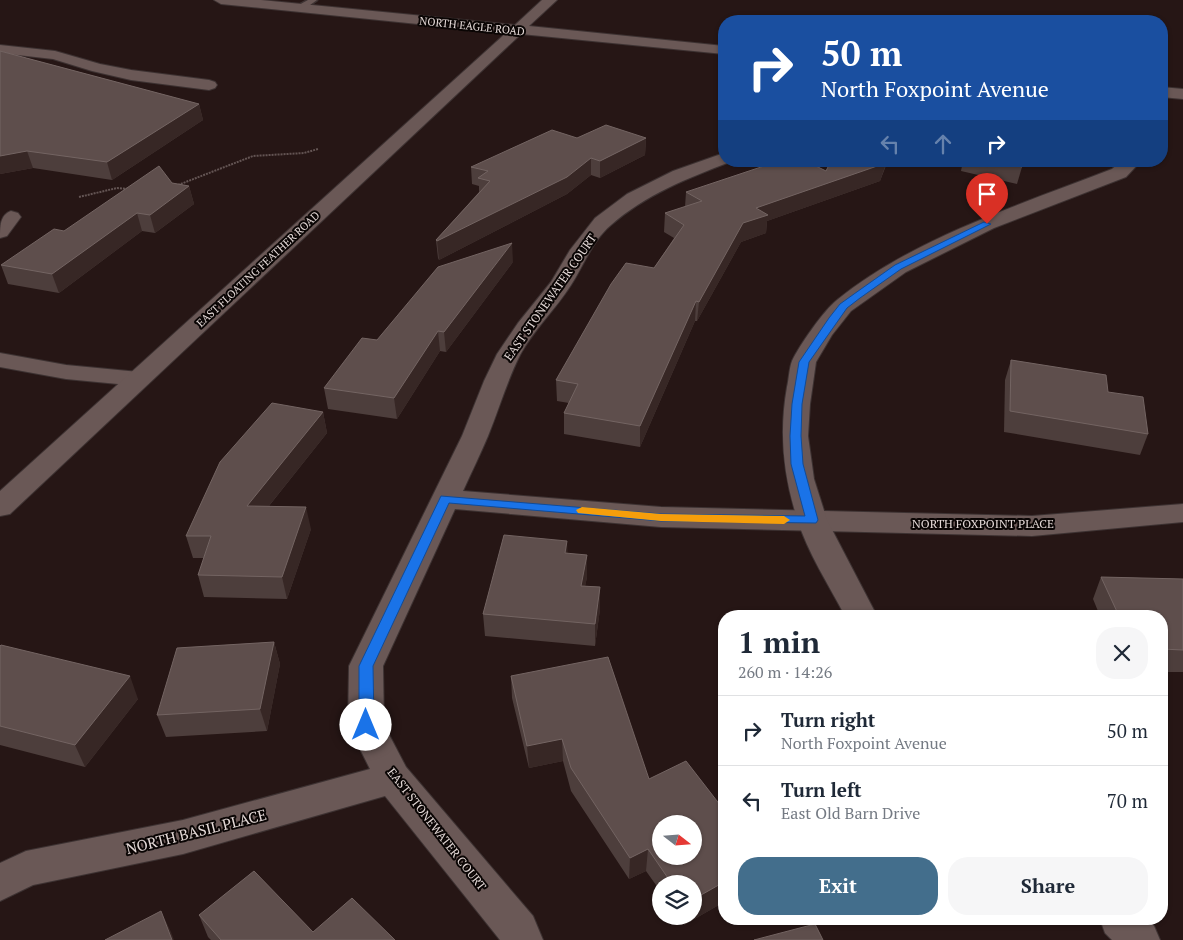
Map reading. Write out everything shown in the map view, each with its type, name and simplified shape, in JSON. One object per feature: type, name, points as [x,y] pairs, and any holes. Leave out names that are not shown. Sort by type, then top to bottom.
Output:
[{"type":"street","name":"NORTH EAGLE ROAD","points":[[221,0],[718,49]]},
{"type":"street","name":"EAST FLOATING FEATHER ROAD","points":[[0,507],[515,30],[550,0]]},
{"type":"street","points":[[0,49],[55,55],[97,68],[131,75],[174,79],[209,85]]},
{"type":"street","points":[[1168,93],[1183,94]]},
{"type":"street","name":"EAST STONEWATER COURT","points":[[522,940],[518,930],[393,778],[366,725],[366,666],[475,436],[496,380],[509,354],[526,328],[561,284],[580,250],[602,222],[634,198],[651,188],[718,160]]},
{"type":"street","points":[[858,610],[812,520],[797,464],[797,404],[804,362],[822,333],[843,306],[898,267],[1082,178],[1119,173],[1126,167]]},
{"type":"street","points":[[0,360],[66,372],[139,379]]},
{"type":"street","name":"NORTH FOXPOINT PLACE","points":[[445,498],[661,518],[1032,526],[1183,513]]},
{"type":"street","name":"NORTH BASIL PLACE","points":[[0,883],[26,869],[183,837],[393,778]]},
{"type":"street","points":[[1125,925],[1139,940]]},
{"type":"lane","points":[[300,8],[313,0]]},
{"type":"path","points":[[176,186],[193,181],[232,162],[254,156],[318,148]]},
{"type":"path","points":[[79,197],[117,188],[132,189]]},
{"type":"building","points":[[0,51],[199,104],[107,162],[27,151],[0,156]]},
{"type":"building","points":[[606,125],[646,138],[600,161],[591,158],[567,177],[436,240],[490,181],[478,178],[488,171],[471,167],[552,130],[577,138]]},
{"type":"building","points":[[159,166],[172,183],[189,186],[150,215],[137,213],[52,274],[1,265],[54,229],[64,231]]},
{"type":"building","points":[[761,167],[818,167],[826,171],[828,167],[874,167],[756,208],[768,215],[743,223],[699,302],[696,301],[640,426],[564,413],[578,384],[556,380],[611,284],[626,263],[654,268],[684,225],[665,213],[702,201],[686,192]]},
{"type":"building","points":[[512,243],[444,332],[438,331],[394,398],[324,388],[362,338],[377,340],[438,267]]},
{"type":"building","points":[[1011,360],[1106,375],[1108,392],[1143,397],[1148,434],[1010,411]]},
{"type":"building","points":[[272,403],[323,412],[247,506],[306,507],[282,577],[198,575],[211,536],[186,536],[220,462]]},
{"type":"building","points":[[504,535],[567,541],[565,553],[587,555],[581,586],[600,587],[595,624],[483,614]]},
{"type":"building","points":[[1101,577],[1183,579],[1183,650],[1168,649],[1168,610],[1116,610]]},
{"type":"building","points":[[274,642],[260,709],[157,715],[177,648]]},
{"type":"building","points":[[1,645],[130,676],[75,745],[0,726]]},
{"type":"building","points":[[608,657],[649,779],[686,761],[718,802],[718,885],[702,894],[702,875],[666,875],[659,865],[702,865],[702,815],[652,815],[652,855],[648,849],[630,858],[571,768],[562,739],[527,746],[511,676]]},
{"type":"building","points":[[254,871],[313,932],[352,898],[395,940],[221,940],[199,915]]},
{"type":"building","points":[[161,911],[172,940],[105,940]]},
{"type":"building","points":[[816,925],[823,940],[754,940]]},
{"type":"slow traffic","points":[[582,510],[661,518],[784,520]]},
{"type":"route","points":[[366,725],[366,666],[445,498],[661,518],[812,520],[797,464],[797,404],[804,362],[822,333],[843,306],[898,267],[987,224]]}]
